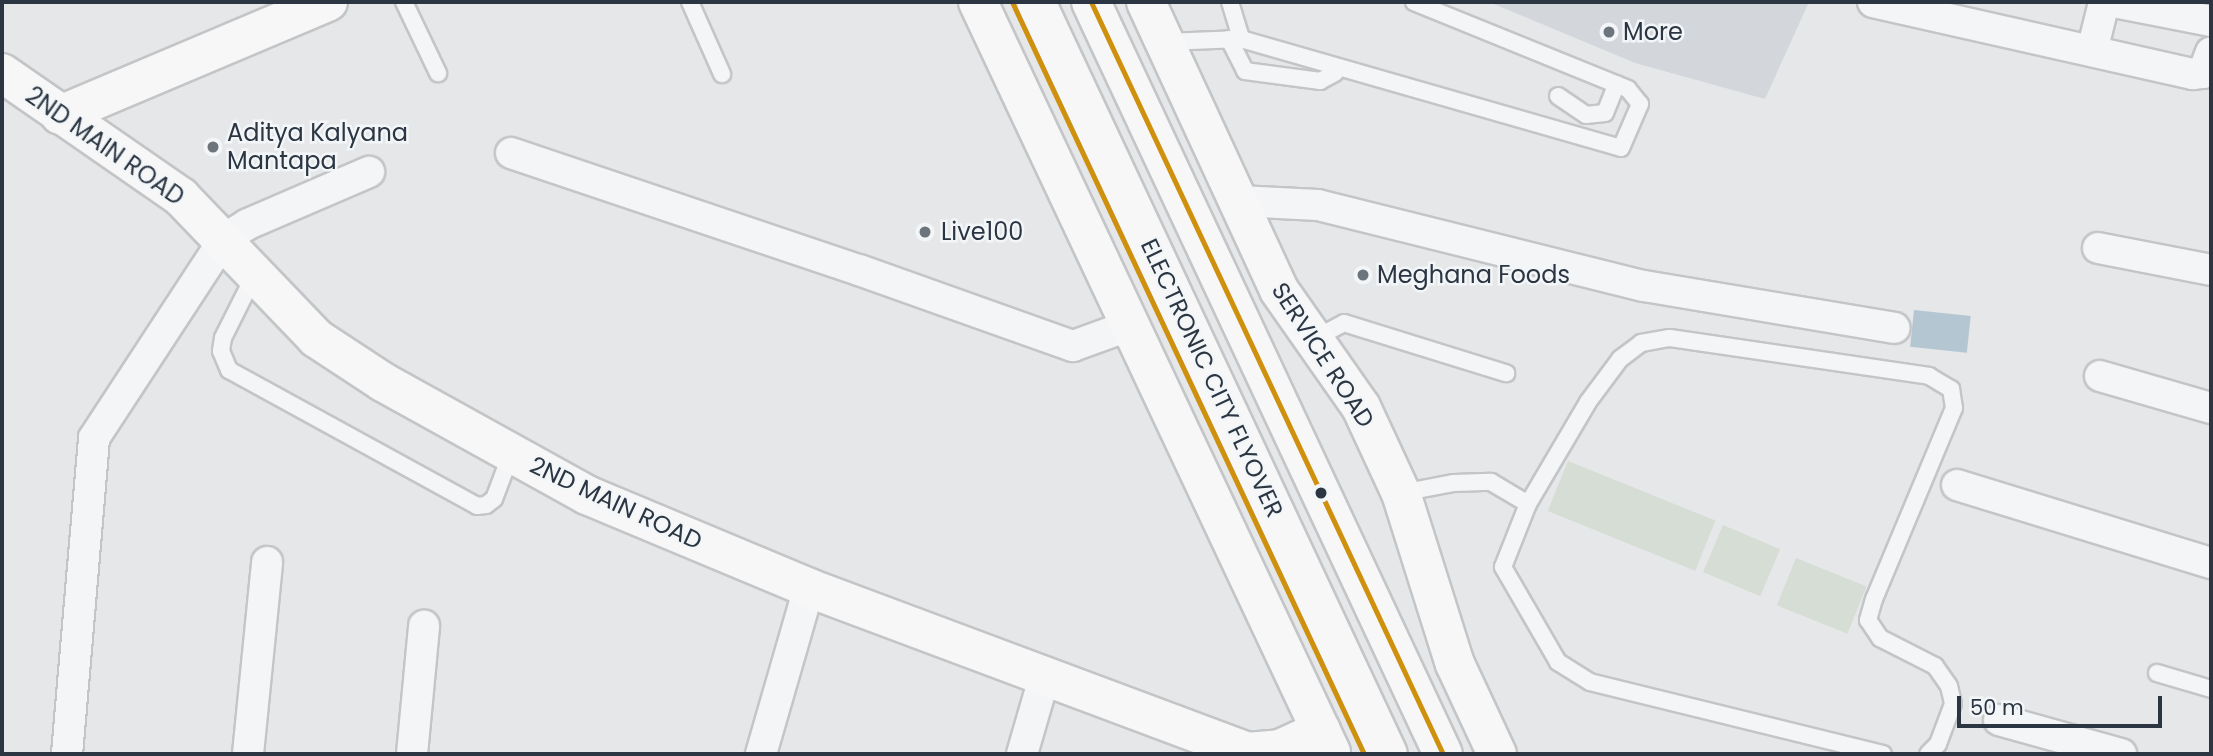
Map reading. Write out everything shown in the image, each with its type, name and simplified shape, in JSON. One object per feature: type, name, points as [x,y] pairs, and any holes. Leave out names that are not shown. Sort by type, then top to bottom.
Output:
[{"type":"main road","points":[[60,115],[328,2]]},
{"type":"main road","points":[[978,2],[1327,742]]},
{"type":"main road","points":[[1012,2],[1364,754]]},
{"type":"main road","name":"ELECTRONIC CITY FLYOVER","points":[[1035,2],[1388,754]]},
{"type":"main road","name":"ELECTRONIC CITY FLYOVER","points":[[1073,2],[1423,754]]},
{"type":"main road","points":[[1091,2],[1443,754]]},
{"type":"main road","name":"SERVICE ROAD","points":[[1146,2],[1279,290],[1361,407],[1401,493],[1455,664],[1497,754]]},
{"type":"main road","name":"2ND MAIN ROAD","points":[[2,72],[60,115],[153,176],[224,239],[254,276],[316,338],[383,382],[587,495],[809,589],[1045,675],[1246,753],[1327,742]]},
{"type":"street","points":[[1873,2],[2193,74],[2203,73],[2211,52]]},
{"type":"street","points":[[2092,51],[2104,3],[2112,2],[2211,21]]},
{"type":"street","points":[[510,153],[859,270],[1073,346],[1130,325]]},
{"type":"street","points":[[66,754],[93,438],[224,239],[248,223],[369,172]]},
{"type":"street","points":[[1239,201],[1318,205],[1644,286],[1894,327]]},
{"type":"street","points":[[2098,248],[2211,270]]},
{"type":"street","points":[[2100,376],[2211,408]]},
{"type":"street","points":[[1956,485],[2211,563]]},
{"type":"street","points":[[248,754],[267,562]]},
{"type":"street","points":[[761,754],[809,589]]},
{"type":"street","points":[[412,754],[424,626]]},
{"type":"street","points":[[1022,754],[1045,675]]},
{"type":"street","points":[[2000,720],[2121,754]]},
{"type":"lane","points":[[404,2],[438,73]]},
{"type":"lane","points":[[690,2],[722,74]]},
{"type":"lane","points":[[1230,2],[1235,39],[1245,71],[1320,81],[1335,73]]},
{"type":"lane","points":[[1165,42],[1235,39],[1621,148],[1640,104],[1628,89],[1414,2]]},
{"type":"lane","points":[[1558,96],[1586,115],[1605,113],[1617,84]]},
{"type":"lane","points":[[254,276],[223,338],[221,351],[229,370],[477,506],[486,505],[494,499],[512,454]]},
{"type":"lane","points":[[1314,339],[1344,323],[1506,373]]},
{"type":"lane","points":[[1883,754],[1590,682],[1558,662],[1503,567],[1528,504],[1588,402],[1620,359],[1641,343],[1670,338],[1929,376],[1951,389],[1954,408],[1874,599],[1868,620],[1880,638],[1935,666],[1949,685],[1953,704],[1938,744],[1928,754]]},
{"type":"lane","points":[[1401,493],[1454,483],[1491,482],[1528,504]]},
{"type":"lane","points":[[2157,673],[2211,689]]},
{"type":"shaded area","points":[[1489,2],[1809,2],[1765,99],[1635,63]]},
{"type":"shaded area","points":[[1568,461],[1715,521],[1695,571],[1548,511]]},
{"type":"shaded area","points":[[1723,525],[1780,549],[1760,596],[1703,572]]},
{"type":"shaded area","points":[[1796,558],[1866,586],[1847,634],[1777,605]]},
{"type":"water","points":[[1914,310],[1971,316],[1967,353],[1910,347]]},
{"type":"transit line","points":[[1012,2],[1364,754]]},
{"type":"transit line","points":[[1091,2],[1443,754]]},
{"type":"place","name":"More","points":[[1609,32]]},
{"type":"place","name":"Aditya Kalyana Mantapa","points":[[213,147]]},
{"type":"place","name":"Live100","points":[[925,232]]},
{"type":"place","name":"Meghana Foods","points":[[1363,275]]}]
